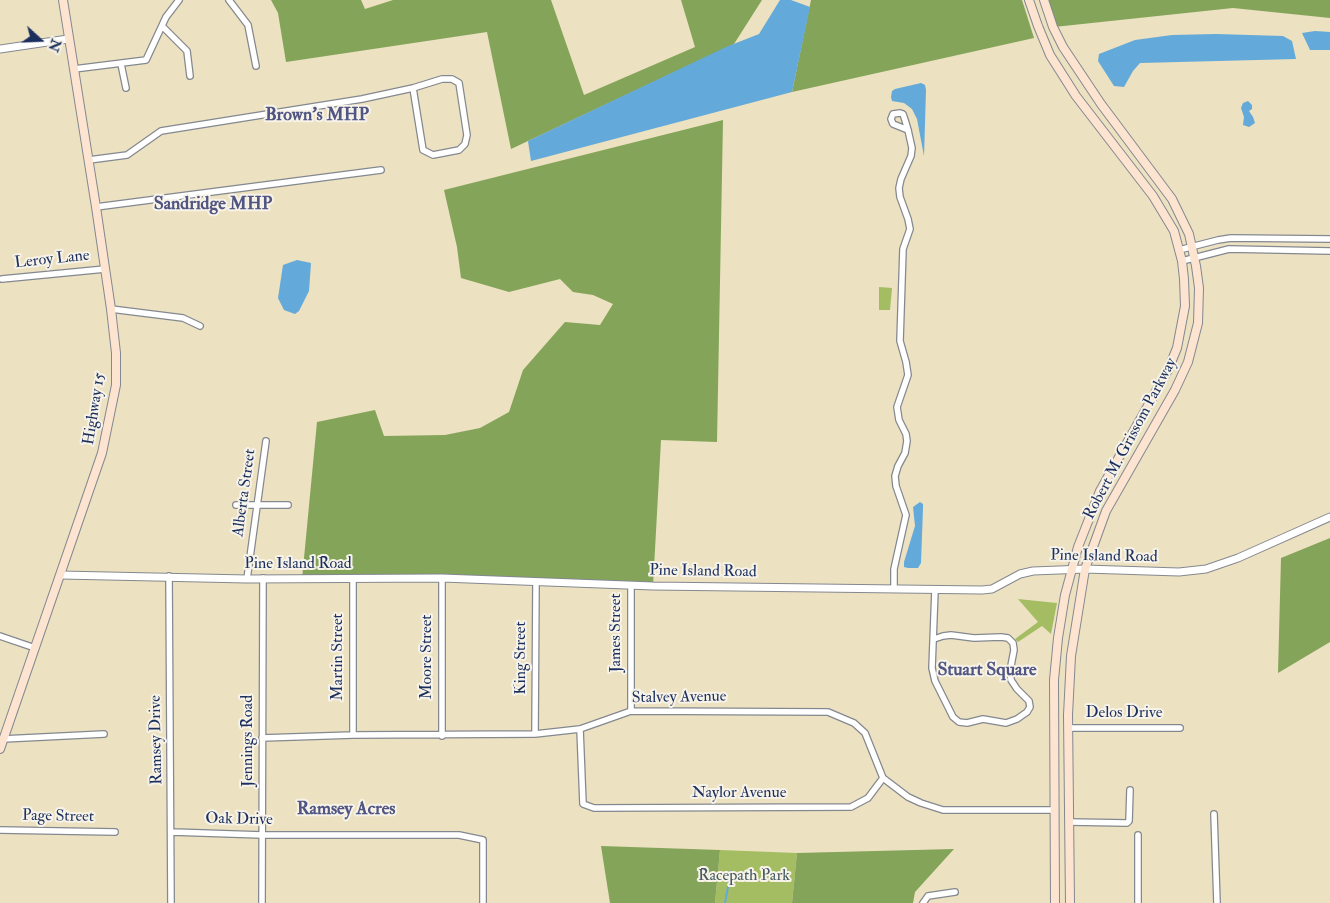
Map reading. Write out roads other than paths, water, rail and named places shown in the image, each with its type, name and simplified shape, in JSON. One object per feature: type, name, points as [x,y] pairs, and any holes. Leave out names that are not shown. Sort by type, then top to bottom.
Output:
[{"type":"main road","name":"Highway 15","points":[[0,749],[102,453],[114,403],[116,385],[116,353],[105,269],[63,0]]},
{"type":"main road","name":"Robert M. Grissom Parkway","points":[[1029,0],[1050,56],[1076,96],[1153,196],[1174,231],[1182,261],[1185,306],[1177,348],[1168,370],[1100,491],[1088,518],[1071,569],[1058,638],[1054,680],[1055,903]]},
{"type":"main road","name":"Robert M. Grissom Parkway","points":[[1044,0],[1062,47],[1101,104],[1172,199],[1189,234],[1195,257],[1199,288],[1198,323],[1188,362],[1175,390],[1106,511],[1085,569],[1076,618],[1069,684],[1070,903]]},
{"type":"main road","points":[[1054,680],[1064,679],[1069,684]]},
{"type":"street","points":[[74,69],[146,60],[166,17],[179,0]]},
{"type":"street","points":[[230,0],[248,25],[256,66]]},
{"type":"street","points":[[162,26],[187,51],[190,76]]},
{"type":"street","points":[[0,49],[68,39]]},
{"type":"street","points":[[121,64],[126,88]]},
{"type":"street","points":[[89,160],[127,154],[161,132],[362,99],[413,88],[442,79],[459,83],[467,135],[465,144],[459,150],[432,155],[423,150],[413,88]]},
{"type":"street","points":[[894,588],[894,569],[906,515],[896,486],[895,476],[905,453],[907,441],[906,434],[899,420],[897,407],[908,375],[900,342],[903,249],[910,224],[900,197],[899,188],[911,156],[912,148],[908,130]]},
{"type":"street","points":[[96,207],[381,170]]},
{"type":"street","points":[[1179,250],[1224,239],[1330,240]]},
{"type":"street","points":[[1262,239],[1262,250]]},
{"type":"street","points":[[1182,261],[1229,249],[1330,251]]},
{"type":"street","name":"Leroy Lane","points":[[2,279],[105,269]]},
{"type":"street","points":[[110,309],[183,318],[200,326]]},
{"type":"street","name":"Alberta Street","points":[[247,579],[266,440]]},
{"type":"street","points":[[236,505],[288,505]]},
{"type":"street","name":"Pine Island Road","points":[[61,575],[247,579],[442,578],[536,582],[987,590],[1020,574],[1033,571],[1085,569],[1179,572],[1206,569],[1238,558],[1330,517]]},
{"type":"street","name":"Ramsey Drive","points":[[169,576],[171,903]]},
{"type":"street","name":"Jennings Road","points":[[262,903],[263,578]]},
{"type":"street","name":"Martin Street","points":[[353,735],[354,578]]},
{"type":"street","name":"Moore Street","points":[[442,578],[442,736]]},
{"type":"street","name":"King Street","points":[[535,734],[536,582]]},
{"type":"street","name":"James Street","points":[[631,584],[631,711]]},
{"type":"street","points":[[934,639],[951,635],[974,638],[1008,638],[1013,643],[1014,650],[1010,671],[1011,680],[1029,701],[1030,707],[1028,712],[1006,723],[990,719],[967,723],[959,722],[953,717],[935,681],[932,668],[935,590]]},
{"type":"street","points":[[0,636],[34,648]]},
{"type":"street","name":"Stalvey Avenue","points":[[262,738],[353,735],[535,734],[580,729],[631,711],[828,712],[854,722],[865,733],[884,778],[908,797],[943,810],[1054,810]]},
{"type":"street","name":"Delos Drive","points":[[1068,728],[1180,728]]},
{"type":"street","name":"Naylor Avenue","points":[[580,729],[583,804],[594,808],[851,807],[868,798],[884,778]]},
{"type":"street","points":[[3,739],[104,734]]},
{"type":"street","points":[[1070,822],[1130,822],[1130,790]]},
{"type":"street","points":[[1214,814],[1217,903]]},
{"type":"street","name":"Page Street","points":[[0,830],[115,832]]},
{"type":"street","name":"Oak Drive","points":[[172,832],[262,835],[459,835],[483,840],[483,903]]},
{"type":"street","points":[[1138,835],[1138,903]]},
{"type":"street","points":[[923,903],[928,896],[955,892]]},
{"type":"water","points":[[780,0],[791,0],[810,7],[792,92],[531,161],[528,141],[726,47],[759,34]]},
{"type":"water","points":[[1315,31],[1330,32],[1330,50],[1310,50],[1302,33]]},
{"type":"water","points":[[1172,35],[1283,36],[1292,41],[1296,59],[1140,63],[1124,87],[1114,86],[1098,61],[1099,54],[1135,40]]},
{"type":"water","points":[[921,83],[925,85],[926,90],[924,156],[917,119],[912,109],[904,103],[892,101],[891,97],[892,91],[895,89]]},
{"type":"water","points":[[1248,101],[1252,105],[1252,109],[1249,111],[1255,123],[1249,127],[1243,125],[1244,117],[1241,108],[1243,103]]},
{"type":"water","points":[[297,260],[311,263],[309,291],[299,311],[295,314],[284,310],[278,298],[283,265]]},
{"type":"water","points":[[920,502],[923,504],[921,563],[918,568],[908,568],[904,567],[904,562],[915,526],[913,507]]},
{"type":"waterway","points":[[725,903],[731,871]]},
{"type":"district","name":"Brown's MHP","points":[[317,116]]},
{"type":"district","name":"Sandridge MHP","points":[[213,205]]},
{"type":"district","name":"Stuart Square","points":[[987,671]]},
{"type":"district","name":"Ramsey Acres","points":[[346,810]]},
{"type":"park label","name":"Racepath Park","points":[[744,877]]}]
